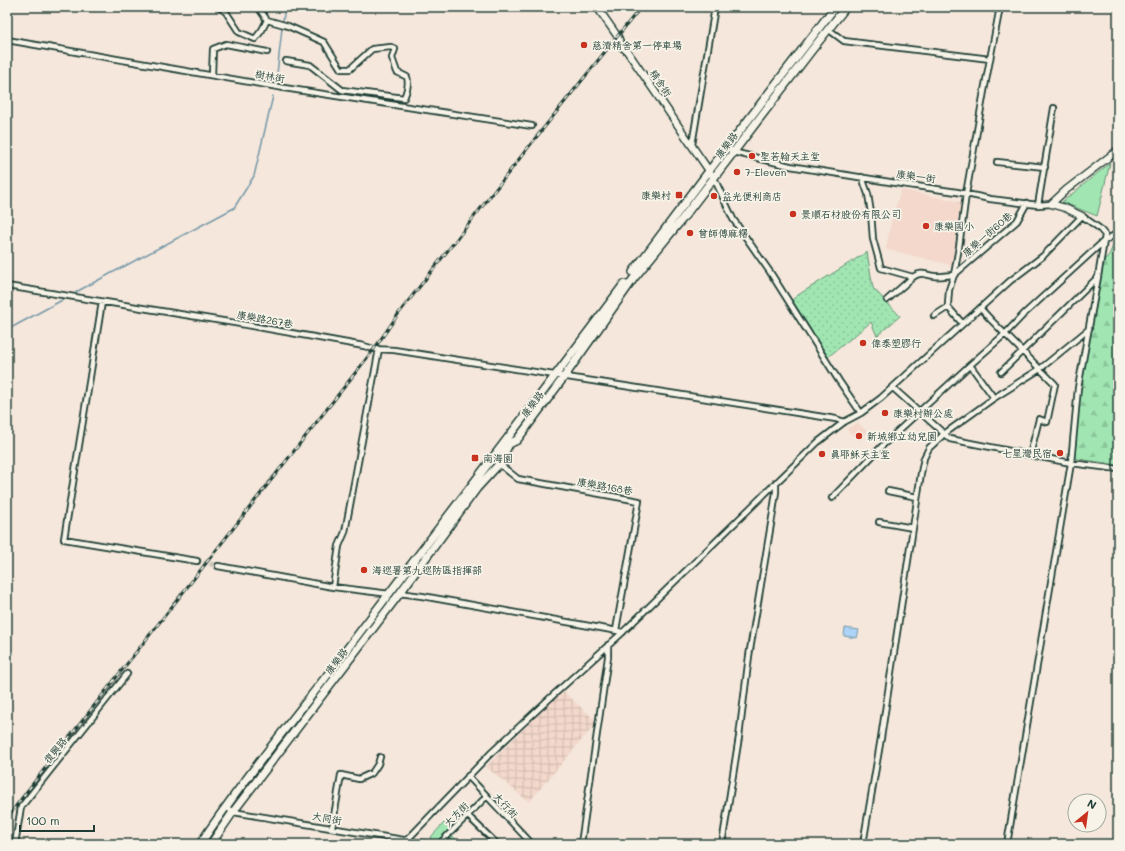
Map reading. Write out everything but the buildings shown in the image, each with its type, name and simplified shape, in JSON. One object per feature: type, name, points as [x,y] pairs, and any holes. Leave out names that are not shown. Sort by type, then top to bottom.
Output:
[{"type":"main road","name":"康樂路","points":[[210,844],[400,593],[477,488],[499,464],[510,444],[517,440],[564,377],[634,278],[714,178],[730,150],[835,7]]},
{"type":"main road","name":"康樂路","points":[[200,844],[255,767],[493,459],[709,171],[730,150],[846,7]]},
{"type":"main road","points":[[297,714],[305,719]]},
{"type":"street","points":[[219,7],[226,12],[238,32],[254,39],[262,30],[267,20]]},
{"type":"street","points":[[258,7],[267,20],[292,28],[324,42],[341,69],[350,68],[372,49],[391,47],[395,49],[392,58],[397,72],[407,76],[408,82],[406,94],[404,98],[342,90],[310,65],[286,61]]},
{"type":"street","name":"精舍街","points":[[597,7],[618,37],[622,47],[627,51],[714,178]]},
{"type":"street","points":[[692,145],[715,7]]},
{"type":"street","points":[[962,323],[948,307],[949,290],[954,275],[966,194],[1000,8],[985,7]]},
{"type":"street","points":[[828,29],[844,41],[990,59]]},
{"type":"street","name":"樹林街","points":[[7,40],[284,88],[532,126]]},
{"type":"street","points":[[212,75],[213,49],[226,44],[267,52]]},
{"type":"street","points":[[1038,205],[1054,108]]},
{"type":"street","name":"康樂一街","points":[[730,150],[790,166],[990,199],[1038,205],[1051,204],[1065,208],[1082,216],[1099,228],[1105,235],[1104,241]]},
{"type":"street","points":[[1051,204],[1066,190],[1118,150]]},
{"type":"street","points":[[997,162],[1045,168]]},
{"type":"street","points":[[862,177],[868,194],[873,239],[881,268],[913,277]]},
{"type":"street","points":[[714,178],[733,219],[780,288],[861,413]]},
{"type":"street","name":"康樂一街60巷","points":[[954,275],[1017,221],[1027,203]]},
{"type":"street","points":[[405,842],[468,776],[622,632],[818,442],[844,422],[861,413],[892,387],[1010,281],[1043,256],[1082,216]]},
{"type":"street","points":[[832,498],[885,443],[919,411],[1005,334],[1024,314],[1104,241],[1118,233]]},
{"type":"street","points":[[1007,844],[1071,463],[1078,388],[1104,241]]},
{"type":"street","points":[[887,300],[914,276],[924,274],[933,276],[954,275]]},
{"type":"street","points":[[1001,372],[1098,277]]},
{"type":"street","name":"康樂路267巷","points":[[7,286],[241,324],[379,349],[519,369],[828,418],[844,422]]},
{"type":"street","points":[[102,302],[64,539],[197,561]]},
{"type":"street","points":[[934,316],[948,307]]},
{"type":"street","points":[[980,308],[1054,384],[1047,422],[1039,419],[1030,455]]},
{"type":"street","points":[[863,844],[881,738],[918,497],[920,473],[924,458],[930,448],[944,434],[994,398],[1040,369],[1089,329]]},
{"type":"street","points":[[333,587],[339,546],[345,532],[379,349]]},
{"type":"street","points":[[970,365],[994,398]]},
{"type":"street","points":[[892,387],[950,439],[1071,463],[1118,469]]},
{"type":"street","name":"康樂路168巷","points":[[493,459],[518,479],[639,501],[616,630]]},
{"type":"street","points":[[722,844],[739,737],[749,656],[776,492],[776,482]]},
{"type":"street","points":[[888,492],[918,497]]},
{"type":"street","points":[[879,522],[913,528]]},
{"type":"street","points":[[218,566],[333,587],[388,594],[400,593],[422,596],[622,632]]},
{"type":"street","points":[[581,844],[608,657],[608,645]]},
{"type":"street","name":"復興路","points":[[15,844],[21,807],[126,674]]},
{"type":"street","points":[[332,828],[341,775],[359,779],[372,773],[378,764],[380,757]]},
{"type":"street","name":"大行街","points":[[468,776],[532,844]]},
{"type":"street","name":"大方街","points":[[439,844],[486,796]]},
{"type":"street","name":"大同街","points":[[226,807],[233,812],[332,828],[405,842],[428,844]]},
{"type":"street","points":[[468,816],[497,844]]},
{"type":"shaded area","name":"康樂國小","points":[[901,190],[966,203],[954,266],[886,249],[892,218]]},
{"type":"shaded area","name":"新城鄉立幼兒園","points":[[858,423],[867,431],[860,441],[846,429]]},
{"type":"shaded area","points":[[562,690],[597,722],[529,802],[486,767]]},
{"type":"green space","points":[[1110,163],[1097,216],[1062,202]]},
{"type":"green space","points":[[1118,235],[1118,465],[1072,458],[1068,454],[1101,263],[1109,255]]},
{"type":"green space","points":[[867,252],[873,288],[900,316],[877,336],[871,322],[828,357],[792,300]]},
{"type":"green space","points":[[444,823],[450,828],[437,844],[430,838]]},
{"type":"green space","points":[[451,835],[461,844],[442,844]]},
{"type":"water","points":[[845,628],[859,630],[857,638],[844,636]]},
{"type":"waterway","points":[[283,21],[285,7]]},
{"type":"waterway","points":[[277,74],[282,28]]},
{"type":"waterway","points":[[76,292],[234,208],[254,176],[273,96]]},
{"type":"waterway","points":[[7,330],[66,298]]},
{"type":"tunnel","points":[[197,561],[218,566]]},
{"type":"railway","points":[[7,818],[374,349],[399,313],[534,140],[641,7]]},
{"type":"place","name":"慈濟精舍第一停車場","points":[[584,45]]},
{"type":"place","name":"聖若翰天主堂","points":[[752,156]]},
{"type":"place","name":"7-Eleven","points":[[737,172]]},
{"type":"place","name":"康樂村","points":[[679,195]]},
{"type":"place","name":"益光便利商店","points":[[714,196]]},
{"type":"place","name":"景順石材股份有限公司","points":[[793,214]]},
{"type":"place","name":"康樂國小","points":[[926,226]]},
{"type":"place","name":"曾師傅麻糬","points":[[690,233]]},
{"type":"place","name":"偉泰塑膠行","points":[[863,343]]},
{"type":"place","name":"康樂村辦公處","points":[[885,413]]},
{"type":"place","name":"新城鄉立幼兒園","points":[[859,436]]},
{"type":"place","name":"七星灣民宿","points":[[1060,453]]},
{"type":"place","name":"真耶穌天主堂","points":[[822,454]]},
{"type":"place","name":"南海園","points":[[475,458]]},
{"type":"place","name":"海巡署第九巡防區指揮部","points":[[364,570]]}]
